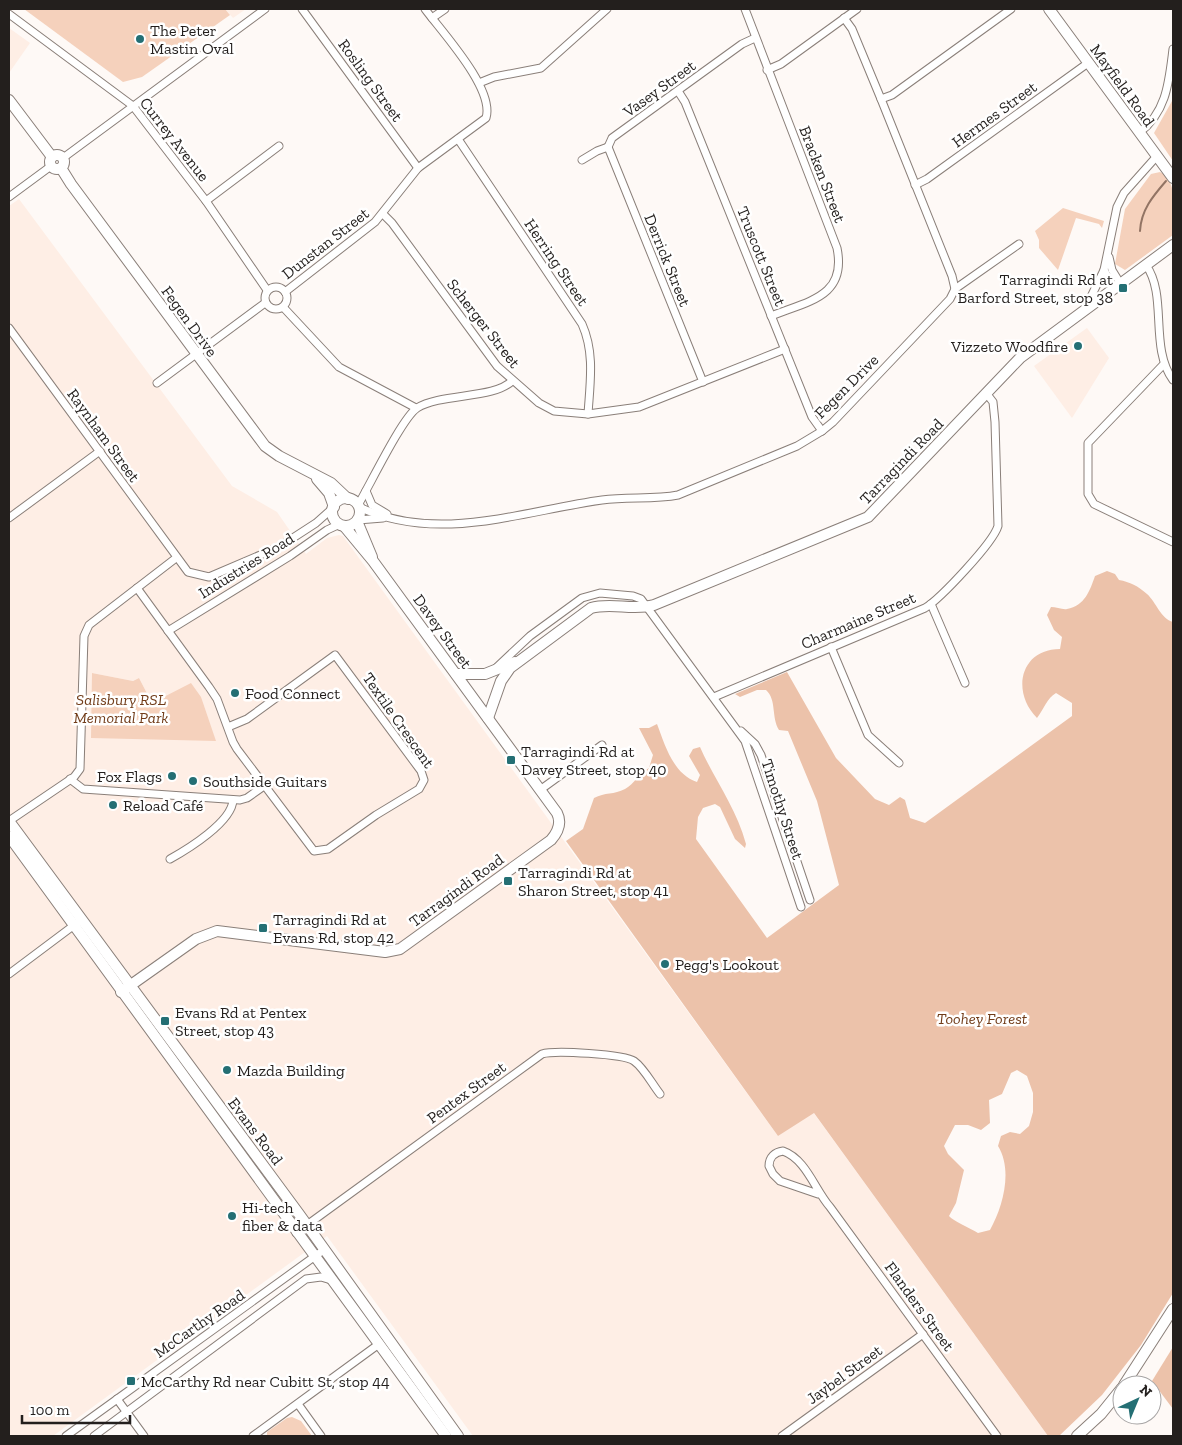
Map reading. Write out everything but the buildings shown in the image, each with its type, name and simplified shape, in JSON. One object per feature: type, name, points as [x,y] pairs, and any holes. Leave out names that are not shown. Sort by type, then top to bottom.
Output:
[{"type":"street","points":[[9,197],[265,9]]},
{"type":"street","name":"Rosling Street","points":[[302,9],[418,168]]},
{"type":"street","points":[[425,9],[479,83],[494,76],[541,68],[607,9]]},
{"type":"street","points":[[432,18],[445,9]]},
{"type":"street","name":"Bracken Street","points":[[744,9],[837,248],[840,265],[836,281],[826,294],[771,316]]},
{"type":"street","points":[[768,70],[781,64],[856,9]]},
{"type":"street","points":[[881,99],[892,95],[1011,9]]},
{"type":"street","name":"Mayfield Road","points":[[1049,9],[1173,178]]},
{"type":"street","name":"Currey Avenue","points":[[9,14],[133,106],[206,201],[267,290]]},
{"type":"street","points":[[844,18],[852,29],[881,99],[952,276],[955,289]]},
{"type":"street","name":"Vasey Street","points":[[582,160],[597,151],[608,148],[612,138],[742,44],[754,38]]},
{"type":"street","points":[[1140,133],[1152,123],[1166,96],[1173,49]]},
{"type":"street","name":"Hermes Street","points":[[915,185],[927,179],[1088,63]]},
{"type":"street","name":"Dunstan Street","points":[[285,292],[367,230],[383,214],[418,168],[486,118],[487,105],[479,83]]},
{"type":"street","name":"Truscott Street","points":[[678,91],[685,102],[812,417],[822,431]]},
{"type":"street","name":"Fegen Drive","points":[[9,100],[57,162],[265,446],[331,483],[348,498]]},
{"type":"street","name":"Herring Street","points":[[458,139],[582,324],[588,338],[591,361],[588,414]]},
{"type":"street","points":[[206,201],[279,146]]},
{"type":"street","name":"Derrick Street","points":[[608,148],[703,382]]},
{"type":"street","points":[[1084,310],[1104,270],[1119,201],[1156,156]]},
{"type":"street","name":"Scherger Street","points":[[383,214],[392,223],[497,366],[512,381],[546,408],[562,413],[588,414],[640,407],[785,349]]},
{"type":"street","name":"Fegen Drive","points":[[357,520],[391,518],[439,525],[459,525],[601,500],[672,496],[797,446],[833,422],[943,306],[955,289],[1019,244]]},
{"type":"street","name":"Tarragindi Road","points":[[121,992],[196,939],[217,931],[385,952],[400,949],[554,837],[558,829],[559,817],[488,718],[506,673],[518,660],[590,608],[602,606],[646,607],[868,517],[1020,358],[1173,245]]},
{"type":"street","points":[[1109,254],[1117,286]]},
{"type":"street","points":[[1146,265],[1153,278],[1164,364],[1173,380]]},
{"type":"street","points":[[1104,270],[1117,286]]},
{"type":"street","points":[[275,287],[285,292],[287,300],[283,307],[274,310],[265,303],[267,290],[275,287]]},
{"type":"street","points":[[157,384],[265,303]]},
{"type":"street","points":[[283,307],[339,366],[416,408]]},
{"type":"street","name":"Raynham Street","points":[[9,328],[176,558]]},
{"type":"street","points":[[1164,364],[1089,442],[1088,494],[1094,504],[1173,542]]},
{"type":"street","points":[[359,506],[348,498],[339,500],[333,507],[334,518],[342,525],[350,525],[357,520],[359,506],[366,491],[404,423],[416,408],[431,402],[502,388],[512,381]]},
{"type":"street","name":"Charmaine Street","points":[[714,697],[931,604],[992,540],[998,526],[996,422],[993,402],[986,393]]},
{"type":"street","points":[[9,518],[100,451]]},
{"type":"street","name":"Fegen Drive","points":[[311,473],[329,492],[333,507]]},
{"type":"street","points":[[366,491],[372,505],[391,518]]},
{"type":"street","name":"Fegen Drive","points":[[359,506],[391,518]]},
{"type":"street","name":"Industries Road","points":[[176,558],[188,572],[205,577],[218,574],[284,545],[316,523],[333,507]]},
{"type":"street","name":"Davey Street","points":[[357,520],[373,561]]},
{"type":"street","name":"Industries Road","points":[[168,631],[290,556],[329,528],[342,525]]},
{"type":"street","name":"Davey Street","points":[[342,525],[373,561],[488,718]]},
{"type":"street","points":[[9,821],[78,773],[82,765],[86,630],[93,621],[176,558]]},
{"type":"street","points":[[70,779],[80,787],[89,789],[233,800],[247,798],[264,786],[237,749],[209,687],[137,588]]},
{"type":"street","points":[[499,687],[495,677],[490,672],[530,636],[588,595],[600,593],[633,596],[640,599],[646,607]]},
{"type":"street","points":[[931,604],[965,683]]},
{"type":"street","name":"Timothy Street","points":[[646,607],[732,722],[749,751],[801,907]]},
{"type":"street","points":[[831,647],[868,735],[898,763]]},
{"type":"street","name":"Textile Crescent","points":[[228,727],[247,719],[335,655],[421,771],[424,780],[419,789],[376,815],[328,849],[319,852],[311,848],[264,786]]},
{"type":"street","name":"Tarragindi Road","points":[[456,674],[490,672],[518,660]]},
{"type":"street","name":"Timothy Street","points":[[732,722],[759,751],[810,900]]},
{"type":"street","points":[[540,790],[602,745]]},
{"type":"street","points":[[170,859],[224,820],[231,812],[233,800]]},
{"type":"street","name":"Evans Road","points":[[9,821],[78,923],[121,992],[446,1436]]},
{"type":"street","name":"Evans Road","points":[[9,836],[131,986],[307,1225],[458,1436]]},
{"type":"street","points":[[9,974],[78,923]]},
{"type":"street","name":"Pentex Street","points":[[296,1233],[542,1054],[557,1052],[626,1058],[638,1064],[660,1094]]},
{"type":"street","name":"Flanders Street","points":[[818,1194],[776,1178],[769,1166],[771,1158],[779,1152],[789,1153],[809,1174],[818,1194],[997,1436]]},
{"type":"street","name":"McCarthy Road","points":[[66,1436],[325,1250]]},
{"type":"street","name":"McCarthy Road","points":[[94,1436],[306,1279],[321,1277],[331,1280]]},
{"type":"street","points":[[1130,1375],[1173,1309]]},
{"type":"street","name":"Jaybel Street","points":[[782,1436],[923,1334]]},
{"type":"street","points":[[258,1435],[379,1344]]},
{"type":"street","points":[[117,1399],[144,1436]]},
{"type":"street","points":[[1077,1436],[1101,1414],[1112,1400]]},
{"type":"street","points":[[298,1404],[321,1436]]},
{"type":"shaded area","points":[[225,9],[246,9],[233,18]]},
{"type":"shaded area","points":[[9,28],[30,43],[9,73]]},
{"type":"shaded area","points":[[19,199],[232,486],[277,512],[306,554],[327,538],[343,536],[778,1136],[813,1112],[1048,1436],[473,1436],[327,1236],[53,1436],[9,1436],[9,206]],"holes":[[[92,673],[133,681],[139,678],[152,703]]]},
{"type":"shaded area","points":[[1087,328],[1109,358],[1072,418],[1034,366]]},
{"type":"green space","points":[[24,9],[225,9],[230,15],[142,77],[123,82]]},
{"type":"green space","points":[[1173,89],[1173,161],[1154,133],[1172,101]]},
{"type":"green space","points":[[1160,172],[1166,177],[1173,192],[1173,235],[1125,270],[1115,264],[1125,209],[1151,174]]},
{"type":"green space","points":[[1063,208],[1104,221],[1102,228],[1099,224],[1076,218],[1058,270],[1039,248],[1039,240],[1035,231]]},
{"type":"green space","name":"Toohey Forest","points":[[1107,571],[1115,574],[1119,580],[1130,583],[1144,591],[1162,614],[1173,622],[1173,1293],[1141,1345],[1118,1375],[1112,1375],[1112,1382],[1102,1395],[1059,1436],[1048,1436],[814,1113],[778,1136],[566,841],[583,829],[594,798],[625,789],[649,768],[653,755],[639,728],[649,728],[657,724],[676,766],[682,773],[697,782],[700,775],[689,756],[693,749],[700,747],[731,806],[742,831],[746,844],[745,848],[735,839],[720,807],[715,804],[703,808],[698,817],[696,839],[767,938],[839,885],[817,801],[788,731],[779,730],[775,720],[772,699],[766,690],[757,690],[740,697],[735,694],[787,672],[836,758],[875,799],[889,805],[900,797],[905,800],[910,818],[925,823],[1072,716],[1072,703],[1056,693],[1048,701],[1037,718],[1029,708],[1022,685],[1028,664],[1036,656],[1046,651],[1060,649],[1062,637],[1054,630],[1047,615],[1051,607],[1065,609],[1078,605],[1086,597],[1095,576]],"holes":[[[1017,1070],[1027,1076],[1033,1093],[1033,1112],[1029,1126],[1020,1134],[1010,1132],[1001,1136],[998,1146],[1005,1166],[1002,1200],[990,1230],[978,1233],[949,1216],[956,1203],[964,1170],[948,1154],[944,1146],[955,1125],[968,1125],[981,1130],[990,1123],[989,1100],[1002,1094],[1011,1073]]]},
{"type":"green space","name":"Salisbury RSL Memorial Park","points":[[92,673],[133,681],[139,678],[152,703],[191,683],[201,697],[216,741],[91,738]]},
{"type":"green space","points":[[1173,1347],[1173,1409],[1162,1394],[1162,1375],[1156,1375]]},
{"type":"green space","points":[[292,1417],[301,1421],[312,1436],[267,1436],[267,1432],[287,1418]]},
{"type":"waterway","points":[[1140,231],[1145,210],[1166,181]]},
{"type":"place","name":"The Peter Mastin Oval","points":[[140,39]]},
{"type":"place","name":"Tarragindi Rd at Barford Street, stop 38","points":[[1123,288]]},
{"type":"place","name":"Vizzeto Woodfire","points":[[1078,346]]},
{"type":"place","name":"Food Connect","points":[[235,693]]},
{"type":"place","name":"Tarragindi Rd at Davey Street, stop 40","points":[[511,760]]},
{"type":"place","name":"Fox Flags","points":[[172,776]]},
{"type":"place","name":"Southside Guitars","points":[[193,781]]},
{"type":"place","name":"Reload Café","points":[[113,805]]},
{"type":"place","name":"Tarragindi Rd at Sharon Street, stop 41","points":[[508,881]]},
{"type":"place","name":"Tarragindi Rd at Evans Rd, stop 42","points":[[263,928]]},
{"type":"place","name":"Pegg's Lookout","points":[[665,964]]},
{"type":"place","name":"Evans Rd at Pentex Street, stop 43","points":[[165,1021]]},
{"type":"place","name":"Mazda Building","points":[[227,1070]]},
{"type":"place","name":"Hi-tech fiber & data","points":[[232,1216]]},
{"type":"place","name":"McCarthy Rd near Cubitt St, stop 44","points":[[131,1381]]}]
